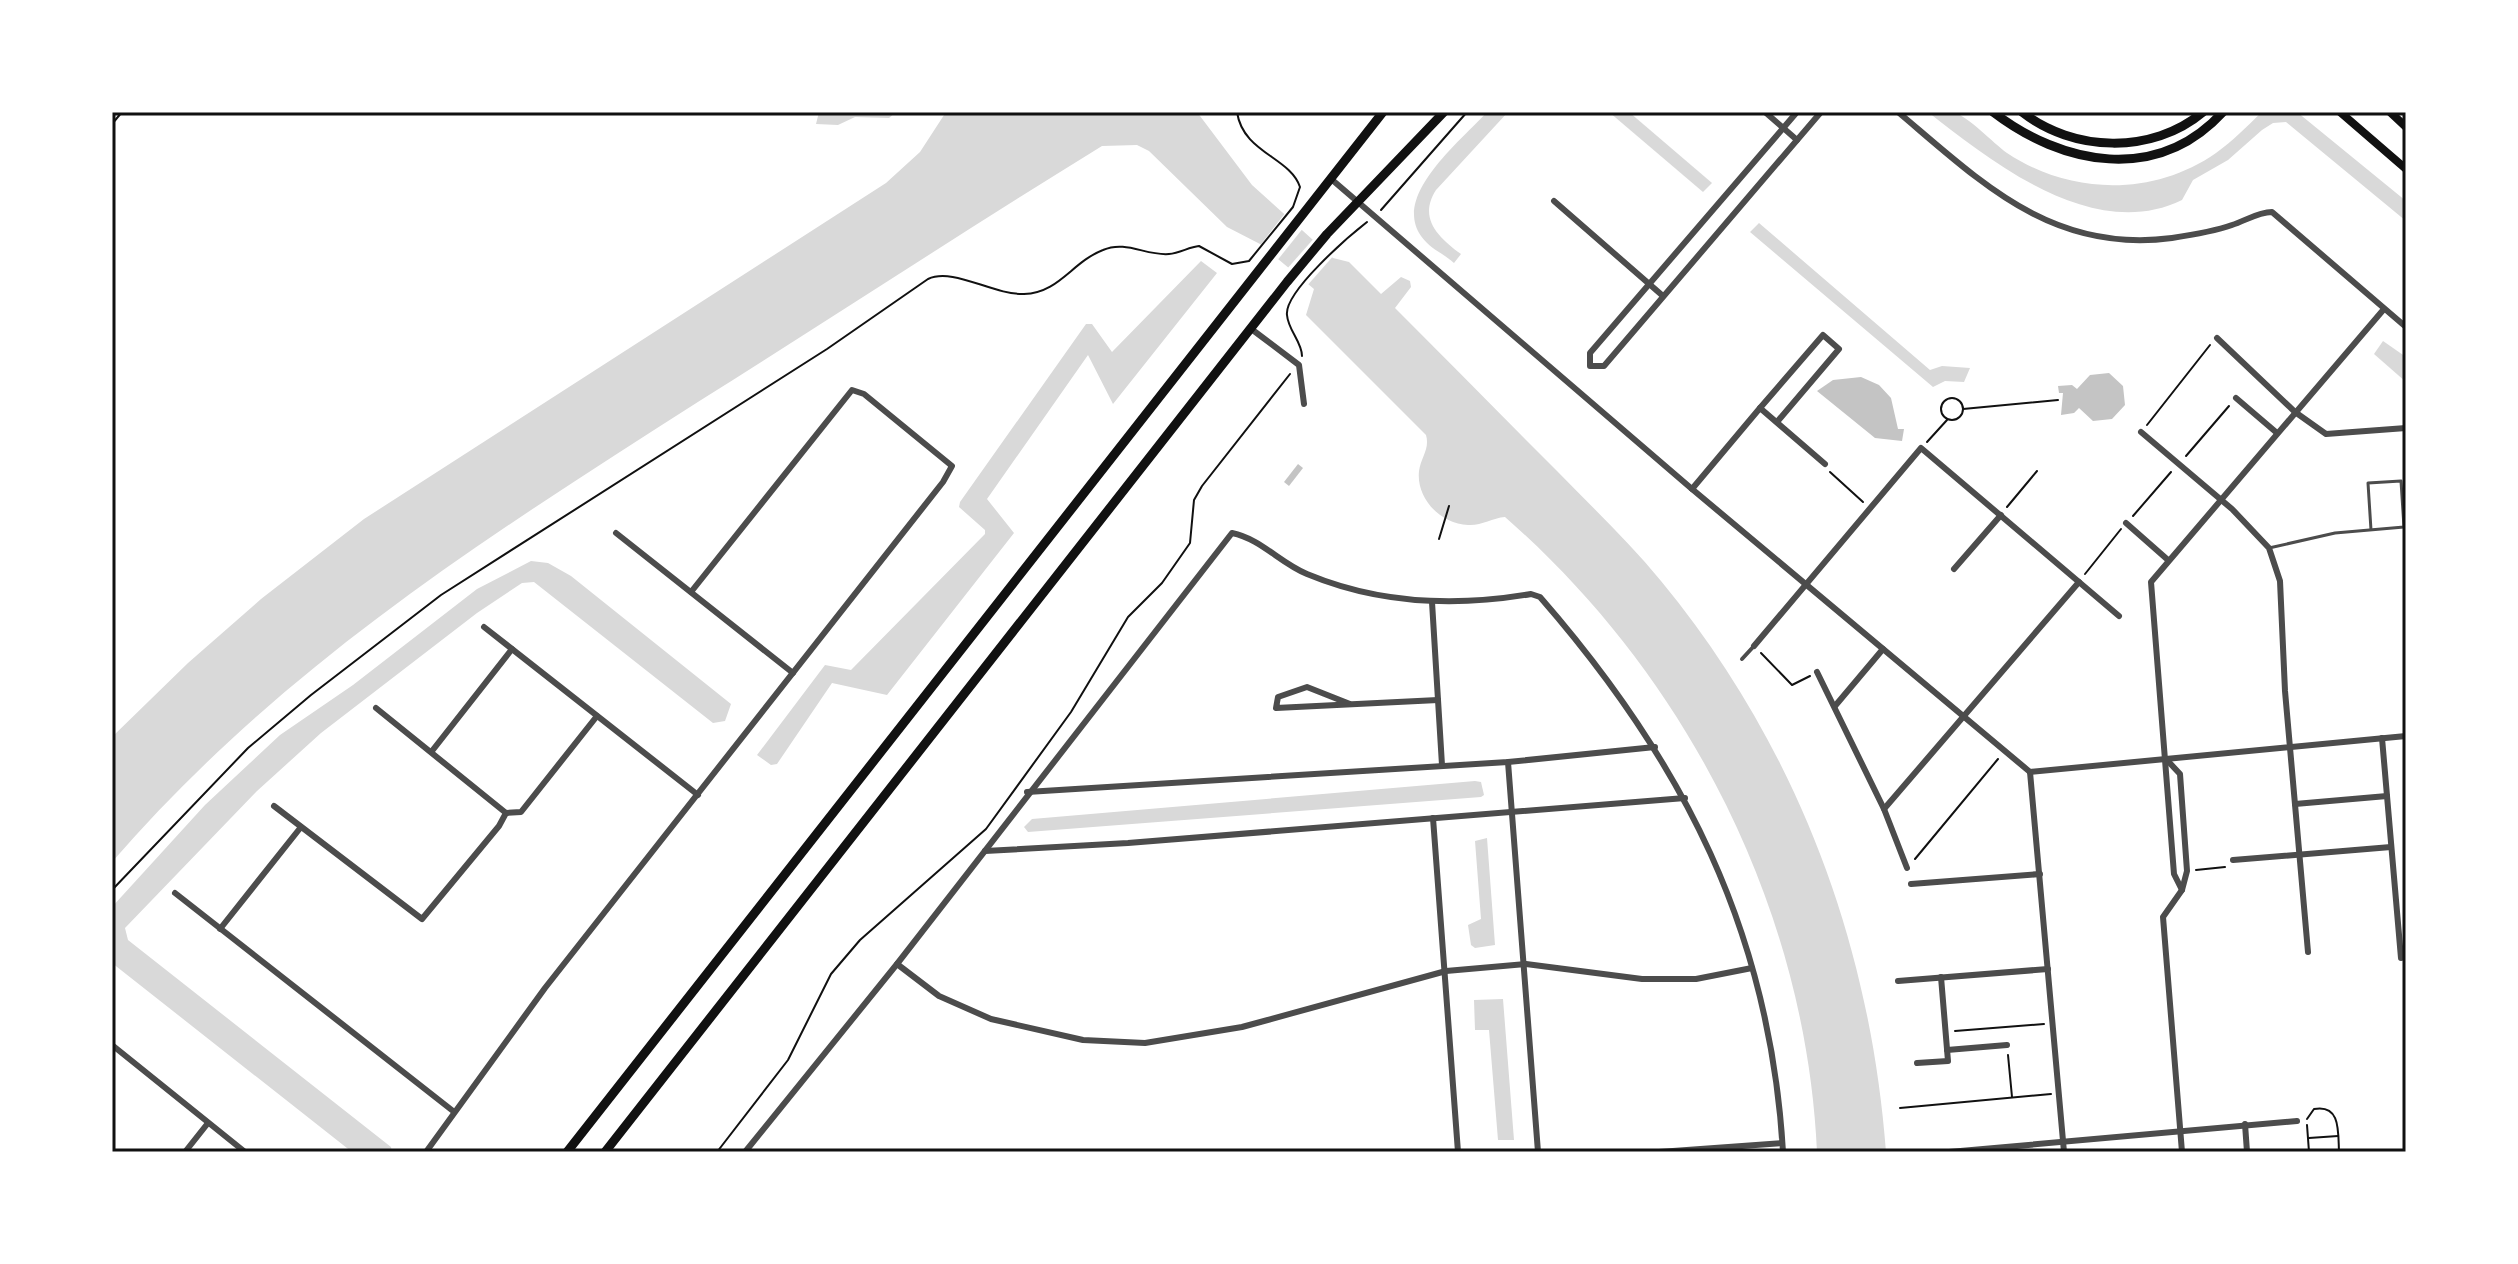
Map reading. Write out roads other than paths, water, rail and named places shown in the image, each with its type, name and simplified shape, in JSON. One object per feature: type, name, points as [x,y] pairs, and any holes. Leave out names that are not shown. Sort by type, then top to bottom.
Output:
[{"type":"main road","points":[[567,1152],[1383,112]]},
{"type":"main road","points":[[605,1152],[1287,282],[1327,234],[1444,112]]},
{"type":"main road","points":[[1993,112],[2046,146],[2075,155],[2109,159],[2170,148],[2205,130],[2223,112]]},
{"type":"main road","points":[[2022,112],[2067,136],[2109,143],[2168,133],[2203,112]]},
{"type":"main road","points":[[2340,112],[2406,169]]},
{"type":"main road","points":[[2390,112],[2406,127]]},
{"type":"street","points":[[1765,112],[1797,140]]},
{"type":"street","points":[[1797,112],[1590,353],[1590,366],[1604,366],[1821,112]]},
{"type":"street","points":[[1898,112],[1994,193],[2028,212],[2074,230],[2124,239],[2167,239],[2210,232],[2272,212],[2406,327]]},
{"type":"street","points":[[1330,178],[1376,214],[1439,274],[1692,489],[2030,772],[2406,736]]},
{"type":"street","points":[[1554,201],[1663,296]]},
{"type":"street","points":[[2182,890],[2174,874],[2151,582],[2384,309]]},
{"type":"street","points":[[1250,328],[1299,365],[1304,404]]},
{"type":"street","points":[[1692,489],[1823,335],[1839,349],[1777,422]]},
{"type":"street","points":[[2217,338],[2295,412],[2326,434],[2406,428]]},
{"type":"street","points":[[426,1152],[453,1111],[952,467],[944,457],[864,394],[850,391],[691,592]]},
{"type":"street","points":[[2236,398],[2277,433]]},
{"type":"street","points":[[1760,408],[1825,464]]},
{"type":"street","points":[[2141,432],[2220,499],[2269,548],[2280,581],[2290,747],[2308,952]]},
{"type":"street","points":[[1742,659],[1921,448],[2119,616]]},
{"type":"street","points":[[1954,569],[2001,515]]},
{"type":"street","points":[[2126,523],[2168,560]]},
{"type":"street","points":[[616,533],[793,673]]},
{"type":"street","points":[[745,1152],[897,964],[1027,792],[1232,533],[1246,536],[1304,573],[1397,599],[1481,602],[1531,594],[1540,597],[1609,678],[1685,798],[1714,857],[1752,968],[1772,1049],[1783,1152]]},
{"type":"street","points":[[1884,809],[2079,582]]},
{"type":"street","points":[[1432,602],[1442,765]]},
{"type":"street","points":[[484,627],[698,795]]},
{"type":"street","points":[[432,751],[512,649]]},
{"type":"street","points":[[1835,706],[1883,649]]},
{"type":"street","points":[[1817,672],[1884,809],[1907,868]]},
{"type":"street","points":[[1350,704],[1307,687],[1278,697],[1276,708],[1438,700]]},
{"type":"street","points":[[376,708],[506,813],[521,812],[597,716]]},
{"type":"street","points":[[2382,738],[2401,958]]},
{"type":"street","points":[[1027,792],[1508,762],[1655,747]]},
{"type":"street","points":[[2166,759],[2180,774],[2187,871],[2182,890],[2163,917],[2182,1152]]},
{"type":"street","points":[[1508,762],[1526,964],[1538,1152]]},
{"type":"street","points":[[2030,772],[2064,1152]]},
{"type":"street","points":[[2295,804],[2387,796]]},
{"type":"street","points":[[985,851],[1128,843],[1685,798]]},
{"type":"street","points":[[274,806],[422,919],[504,821],[506,813]]},
{"type":"street","points":[[1433,818],[1458,1152]]},
{"type":"street","points":[[220,929],[301,827]]},
{"type":"street","points":[[2233,860],[2391,847]]},
{"type":"street","points":[[1911,884],[2040,874]]},
{"type":"street","points":[[175,893],[453,1111]]},
{"type":"street","points":[[897,964],[939,996],[991,1019],[1042,1034],[1145,1043],[1242,1027],[1446,971],[1526,964],[1642,979],[1696,979],[1752,968]]},
{"type":"street","points":[[1898,981],[2048,969]]},
{"type":"street","points":[[1917,1063],[1948,1061],[1941,977]]},
{"type":"street","points":[[112,1045],[245,1152]]},
{"type":"street","points":[[1947,1050],[2007,1045]]},
{"type":"street","points":[[1949,1152],[2297,1121]]},
{"type":"street","points":[[185,1152],[208,1123]]},
{"type":"street","points":[[2245,1124],[2247,1152]]},
{"type":"street","points":[[1659,1152],[1782,1143]]},
{"type":"lane","points":[[2269,548],[2404,527],[2401,481],[2368,483],[2371,530]]}]
